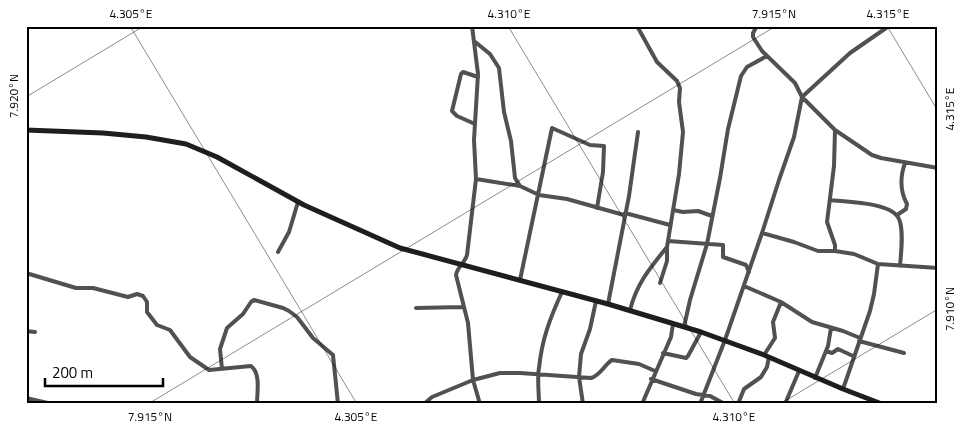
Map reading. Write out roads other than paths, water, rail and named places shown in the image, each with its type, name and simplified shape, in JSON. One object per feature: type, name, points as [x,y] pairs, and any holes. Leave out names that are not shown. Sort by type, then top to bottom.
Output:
[{"type":"street","points":[[26,41],[27,26]]},
{"type":"street","points":[[472,26],[478,77],[475,124],[476,179],[466,255],[456,275],[469,332],[473,380],[480,404]]},
{"type":"street","points":[[637,26],[657,62],[677,81],[680,88],[679,102],[683,132],[679,174],[670,225],[667,261],[660,283]]},
{"type":"street","points":[[757,26],[753,37],[767,56],[795,83],[802,97],[835,130],[872,154],[892,161],[938,168]]},
{"type":"street","points":[[700,404],[725,340],[762,234],[794,137],[802,97],[850,53],[889,26]]},
{"type":"street","points":[[474,40],[494,58],[499,68],[504,112],[511,141],[514,174],[520,186]]},
{"type":"street","points":[[476,50],[482,47]]},
{"type":"street","points":[[684,328],[690,300],[706,249],[728,129],[742,76],[747,67],[767,56]]},
{"type":"street","points":[[475,124],[457,116],[452,111],[461,74],[464,72],[478,77]]},
{"type":"street","points":[[520,280],[551,130],[554,128],[590,145],[604,146],[603,172],[597,208]]},
{"type":"street","points":[[26,130],[103,132],[186,144],[217,157],[298,202],[400,248],[630,310],[701,332],[766,356],[815,378],[882,404]]},
{"type":"street","points":[[835,130],[834,166],[827,222],[835,251]]},
{"type":"street","points":[[608,304],[638,132]]},
{"type":"street","points":[[897,215],[906,209],[908,204],[903,196],[901,177],[905,163]]},
{"type":"street","points":[[476,179],[520,186],[539,195],[567,199],[670,225]]},
{"type":"street","points":[[830,200],[875,205],[897,215],[900,222],[900,266]]},
{"type":"street","points":[[278,252],[290,232],[298,202]]},
{"type":"street","points":[[673,210],[683,212],[698,211],[712,216]]},
{"type":"street","points":[[762,234],[794,242],[818,251],[854,254],[878,264],[938,268]]},
{"type":"street","points":[[668,241],[723,245],[723,257],[746,265],[749,273]]},
{"type":"street","points":[[700,244],[706,249]]},
{"type":"street","points":[[630,310],[641,280],[667,247]]},
{"type":"street","points":[[842,389],[873,302],[878,264]]},
{"type":"street","points":[[26,273],[76,288],[93,288],[128,297],[140,294],[146,299],[148,314],[157,325],[170,330],[190,357],[208,370],[253,367],[257,373],[256,404]]},
{"type":"street","points":[[744,286],[781,302],[807,319],[831,328],[843,330],[859,340],[904,353]]},
{"type":"street","points":[[539,404],[538,369],[549,320],[562,292]]},
{"type":"street","points":[[222,369],[220,349],[227,328],[243,314],[251,302],[254,300],[283,308],[297,318],[313,338],[332,355],[338,404]]},
{"type":"street","points":[[583,404],[579,377],[581,354],[590,329],[596,301]]},
{"type":"street","points":[[738,404],[744,389],[758,380],[767,367],[766,356],[775,338],[773,322],[781,302]]},
{"type":"street","points":[[416,308],[463,307]]},
{"type":"street","points":[[642,404],[651,379],[671,337],[673,324]]},
{"type":"street","points":[[815,378],[826,351],[831,328]]},
{"type":"street","points":[[26,331],[35,332]]},
{"type":"street","points":[[663,353],[686,358],[701,332]]},
{"type":"street","points":[[826,351],[832,353],[838,349],[853,356]]},
{"type":"street","points":[[424,404],[432,397],[473,380],[508,372],[586,379],[595,377],[612,360],[639,364],[655,371]]},
{"type":"street","points":[[785,404],[799,371]]},
{"type":"street","points":[[651,379],[710,396],[725,404]]},
{"type":"street","points":[[26,398],[52,404]]}]
